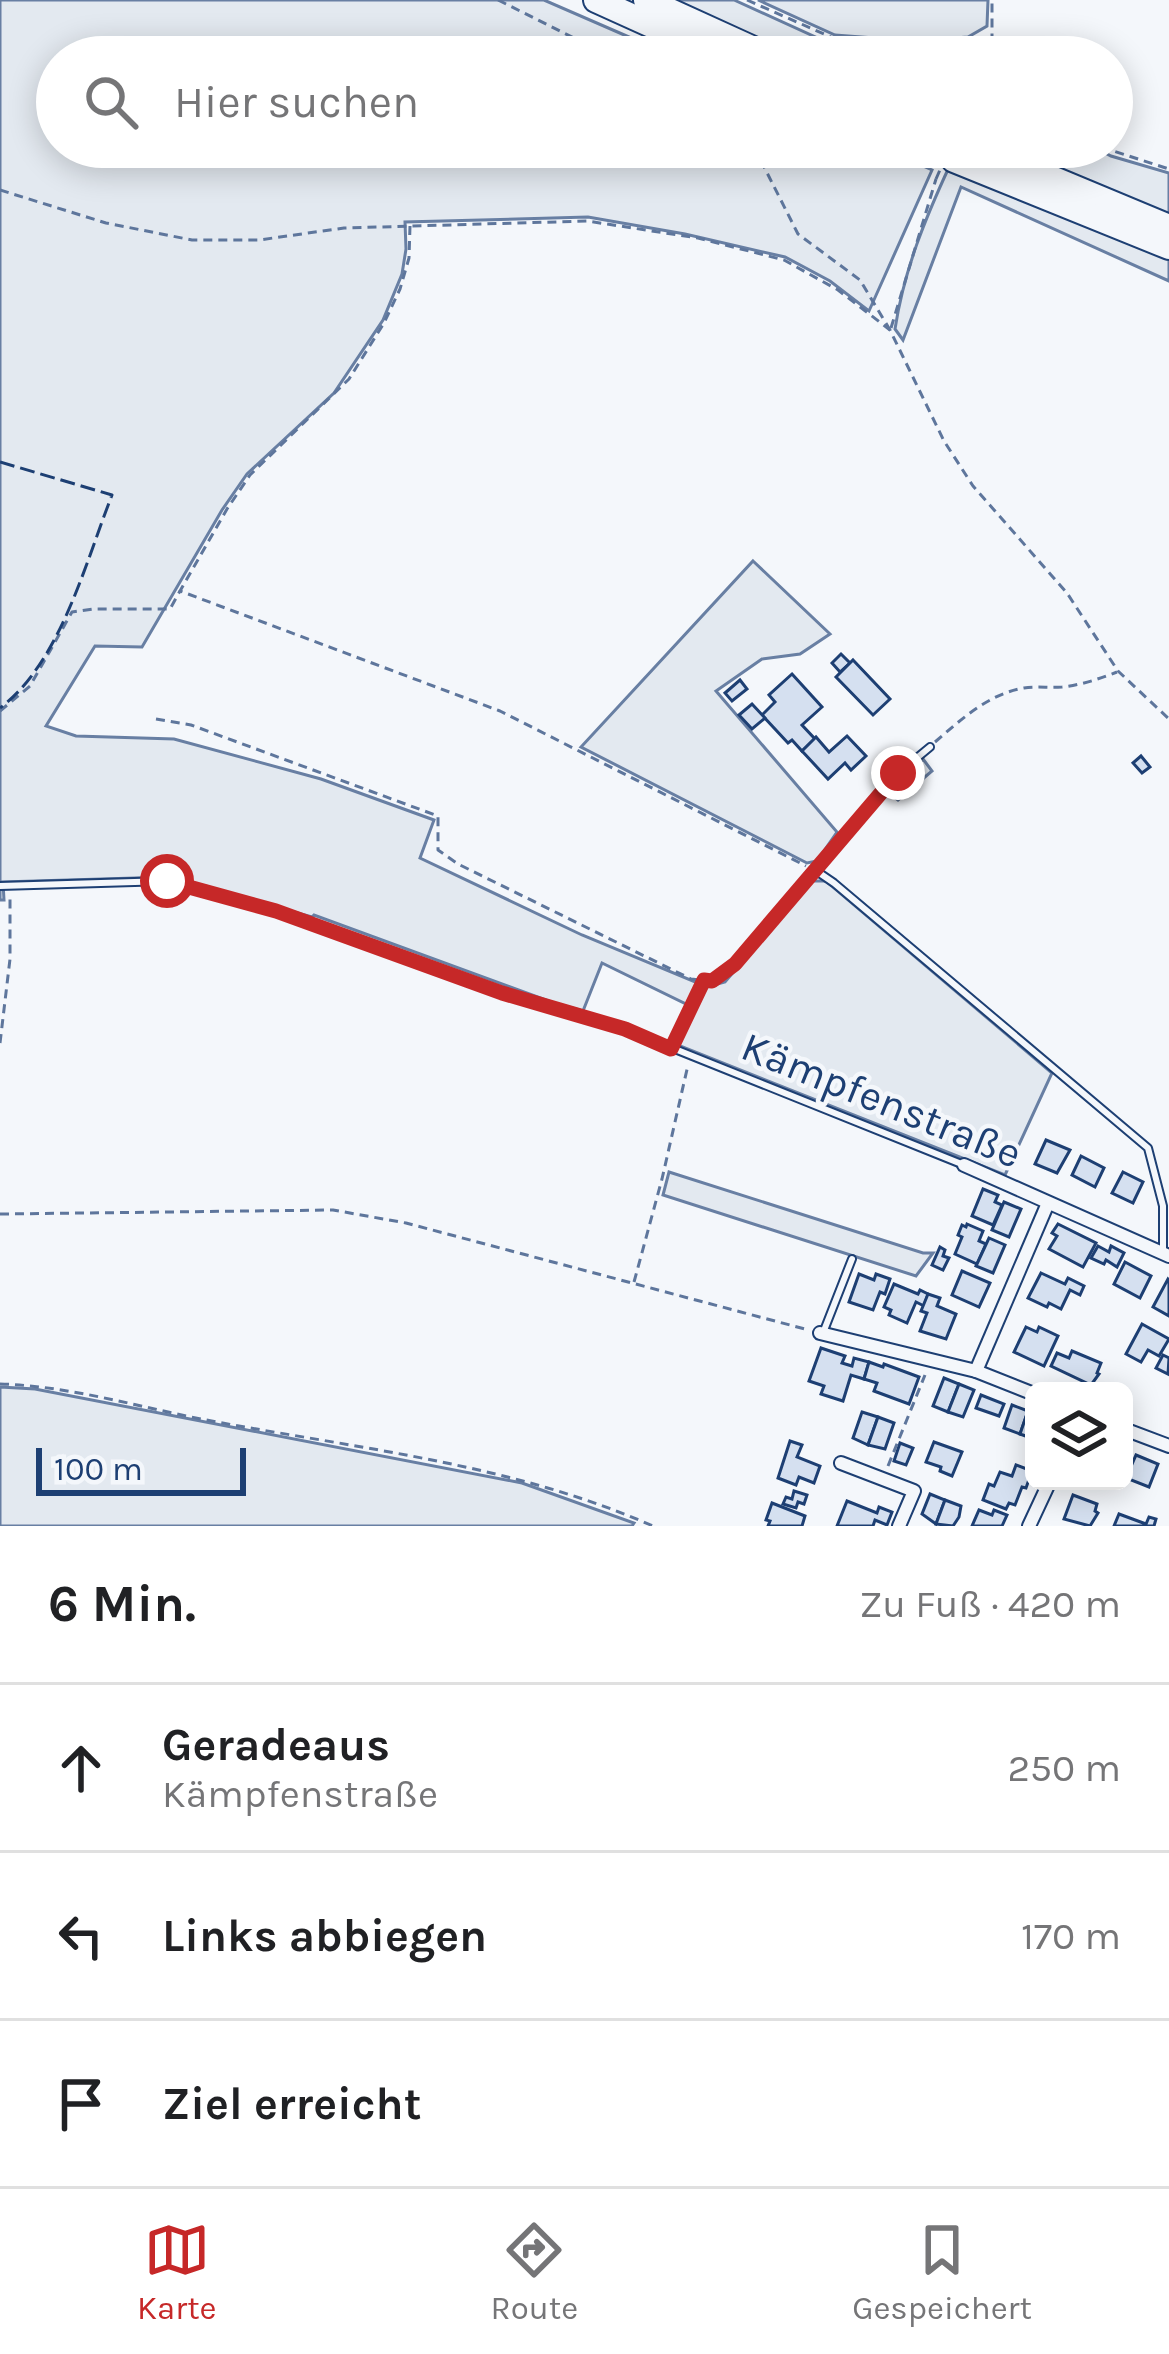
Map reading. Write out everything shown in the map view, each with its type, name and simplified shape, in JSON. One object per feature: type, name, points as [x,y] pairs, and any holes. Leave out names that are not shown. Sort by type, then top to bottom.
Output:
[{"type":"highway","points":[[596,0],[676,36]]},
{"type":"highway","points":[[646,0],[726,36]]},
{"type":"highway","points":[[978,168],[1169,247]]},
{"type":"highway","points":[[986,168],[1169,227]]},
{"type":"street","name":"Kämpfenstraße","points":[[964,1165],[1166,1254]]},
{"type":"street","name":"Kämpfenstraße","points":[[976,1371],[1048,1203]]},
{"type":"street","points":[[821,1333],[976,1371],[1025,1390]]},
{"type":"street","points":[[1133,1432],[1169,1446]]},
{"type":"street","points":[[841,1463],[914,1491],[899,1526]]},
{"type":"street","points":[[1029,1526],[1046,1490]]},
{"type":"lane","points":[[930,746],[895,776],[815,870],[1148,1148],[1162,1206],[1166,1254]]},
{"type":"lane","name":"Kämpfenstraße","points":[[0,886],[167,881],[276,911],[502,993],[625,1029],[964,1165]]},
{"type":"lane","points":[[821,1333],[852,1258]]},
{"type":"path","points":[[498,0],[570,36]]},
{"type":"path","points":[[747,0],[828,36]]},
{"type":"path","points":[[992,0],[992,36]]},
{"type":"path","points":[[1133,158],[1169,170]]},
{"type":"path","points":[[765,168],[798,234],[860,280],[964,471],[1067,593],[1118,671],[1169,718]]},
{"type":"path","points":[[890,330],[942,168]]},
{"type":"path","points":[[0,190],[106,223],[191,240],[259,240],[344,228],[587,221],[698,238],[784,260],[838,290],[890,330]]},
{"type":"path","points":[[0,711],[30,686],[72,612],[170,609],[250,475],[349,379],[400,289],[409,258],[410,226]]},
{"type":"path","points":[[156,718],[191,725],[438,817],[438,850],[458,864],[691,979],[712,981],[735,964],[815,870],[500,711],[179,591]]},
{"type":"path","points":[[930,746],[994,697],[1023,688],[1094,681],[1118,671]]},
{"type":"path","points":[[0,1043],[10,959],[10,886]]},
{"type":"path","points":[[671,1049],[704,980]]},
{"type":"path","points":[[634,1284],[690,1057]]},
{"type":"path","points":[[0,1214],[333,1210],[406,1223],[821,1333]]},
{"type":"path","points":[[883,1479],[930,1361]]},
{"type":"path","points":[[0,1384],[36,1385],[421,1457],[576,1496],[652,1526]]},
{"type":"shaded area","points":[[0,0],[544,0],[627,36],[36,36],[36,168],[932,170],[869,311],[830,281],[785,257],[685,234],[588,217],[405,222],[402,274],[383,320],[334,393],[247,474],[142,647],[95,646],[46,726],[76,736],[174,739],[321,779],[434,820],[420,858],[582,935],[707,987],[725,982],[811,881],[826,881],[1052,1073],[1005,1175],[675,1044],[694,1008],[602,963],[583,1011],[314,915],[168,877],[3,882],[4,900],[0,900]]},
{"type":"shaded area","points":[[667,0],[734,0],[813,36],[747,36]]},
{"type":"shaded area","points":[[758,0],[988,0],[987,26],[970,36],[835,35]]},
{"type":"shaded area","points":[[1133,162],[1169,173],[1169,216],[1055,168],[1133,168]]},
{"type":"shaded area","points":[[949,168],[957,168],[1169,257],[1169,281],[961,187],[903,340],[895,329],[924,225]]},
{"type":"shaded area","points":[[753,561],[830,634],[800,654],[762,659],[716,691],[837,832],[817,861],[807,863],[581,747]]},
{"type":"shaded area","points":[[923,759],[932,771],[898,800],[888,792]]},
{"type":"shaded area","points":[[669,1172],[933,1253],[916,1276],[663,1195]]},
{"type":"shaded area","points":[[0,1387],[35,1389],[522,1483],[634,1523],[0,1526]]},
{"type":"building","points":[[841,654],[850,663],[840,672],[832,663]]},
{"type":"building","points":[[853,660],[890,699],[873,715],[836,677]]},
{"type":"building","points":[[792,674],[822,707],[802,725],[815,739],[802,751],[762,715],[775,702],[769,695]]},
{"type":"building","points":[[740,680],[747,689],[732,701],[725,693]]},
{"type":"building","points":[[752,704],[765,718],[752,729],[739,715]]},
{"type":"building","points":[[847,736],[866,756],[851,770],[845,763],[828,779],[802,751],[816,737],[829,752]]},
{"type":"building","points":[[1141,756],[1150,767],[1142,773],[1133,763]]},
{"type":"building","points":[[1046,1140],[1070,1150],[1057,1173],[1035,1164]]},
{"type":"building","points":[[1081,1156],[1104,1168],[1095,1187],[1072,1175]]},
{"type":"building","points":[[1123,1172],[1143,1182],[1133,1203],[1112,1193]]},
{"type":"building","points":[[983,1189],[998,1195],[995,1202],[1002,1205],[993,1225],[972,1216]]},
{"type":"building","points":[[1004,1202],[1021,1209],[1009,1237],[992,1230]]},
{"type":"building","points":[[1058,1224],[1096,1243],[1083,1267],[1049,1249]]},
{"type":"building","points":[[962,1225],[983,1231],[979,1241],[986,1244],[977,1264],[955,1254]]},
{"type":"building","points":[[989,1238],[1005,1245],[993,1273],[976,1266]]},
{"type":"building","points":[[1098,1246],[1124,1253],[1117,1267],[1091,1258]]},
{"type":"building","points":[[940,1247],[949,1258],[943,1270],[932,1265]]},
{"type":"building","points":[[1125,1262],[1151,1276],[1140,1298],[1114,1284]]},
{"type":"building","points":[[962,1271],[990,1283],[979,1307],[952,1295]]},
{"type":"building","points":[[1041,1273],[1084,1286],[1080,1295],[1070,1290],[1061,1309],[1049,1303],[1047,1307],[1028,1298]]},
{"type":"building","points":[[859,1274],[890,1279],[873,1310],[849,1302]]},
{"type":"building","points":[[1169,1280],[1169,1316],[1153,1307]]},
{"type":"building","points":[[894,1284],[928,1294],[924,1306],[916,1302],[907,1323],[889,1315],[891,1310],[884,1307]]},
{"type":"building","points":[[928,1294],[940,1298],[937,1306],[956,1314],[946,1339],[920,1331]]},
{"type":"building","points":[[1142,1324],[1169,1339],[1159,1356],[1148,1350],[1141,1362],[1126,1354]]},
{"type":"building","points":[[1026,1327],[1058,1336],[1044,1366],[1014,1352]]},
{"type":"building","points":[[821,1348],[845,1356],[842,1363],[852,1366],[854,1358],[869,1362],[864,1379],[851,1375],[843,1401],[821,1394],[824,1386],[809,1381]]},
{"type":"building","points":[[1072,1351],[1101,1363],[1093,1382],[1051,1366],[1057,1353],[1069,1358]]},
{"type":"building","points":[[1163,1355],[1169,1358],[1168,1374],[1156,1368]]},
{"type":"building","points":[[869,1362],[919,1377],[909,1404],[874,1391],[877,1383],[864,1379]]},
{"type":"building","points":[[944,1378],[959,1384],[948,1412],[933,1406]]},
{"type":"building","points":[[959,1384],[974,1390],[963,1417],[948,1412]]},
{"type":"building","points":[[981,1395],[1004,1404],[999,1416],[976,1408]]},
{"type":"building","points":[[1012,1405],[1025,1410],[1020,1434],[1004,1428]]},
{"type":"building","points":[[862,1412],[878,1417],[868,1445],[853,1438]]},
{"type":"building","points":[[878,1417],[894,1423],[885,1449],[868,1445]]},
{"type":"building","points":[[790,1441],[802,1445],[797,1457],[820,1466],[814,1483],[799,1477],[796,1485],[778,1478]]},
{"type":"building","points":[[934,1442],[962,1452],[952,1476],[926,1462]]},
{"type":"building","points":[[900,1443],[913,1448],[906,1465],[894,1461]]},
{"type":"building","points":[[1136,1455],[1158,1464],[1149,1487],[1133,1481]]},
{"type":"building","points":[[1016,1465],[1025,1468],[1025,1488],[1015,1505],[1009,1503],[1006,1509],[983,1500],[1000,1472],[1012,1476]]},
{"type":"building","points":[[794,1491],[807,1495],[796,1508],[783,1504],[786,1497],[792,1499]]},
{"type":"building","points":[[930,1494],[945,1500],[936,1524],[922,1514]]},
{"type":"building","points":[[1073,1495],[1097,1504],[1098,1513],[1090,1526],[1064,1519]]},
{"type":"building","points":[[945,1500],[961,1506],[953,1526],[936,1524]]},
{"type":"building","points":[[847,1501],[877,1513],[879,1507],[892,1512],[887,1525],[875,1520],[873,1526],[837,1526]]},
{"type":"building","points":[[772,1503],[805,1516],[802,1526],[768,1526]]},
{"type":"building","points":[[979,1510],[1007,1515],[1002,1526],[972,1526]]},
{"type":"building","points":[[1119,1514],[1146,1524],[1149,1517],[1156,1519],[1154,1526],[1114,1526]]},
{"type":"fence","points":[[0,462],[112,495],[55,639],[21,689],[0,708]]},
{"type":"route","points":[[167,881],[276,911],[502,993],[625,1029],[671,1049],[704,980],[712,981],[735,964],[898,773]]}]
